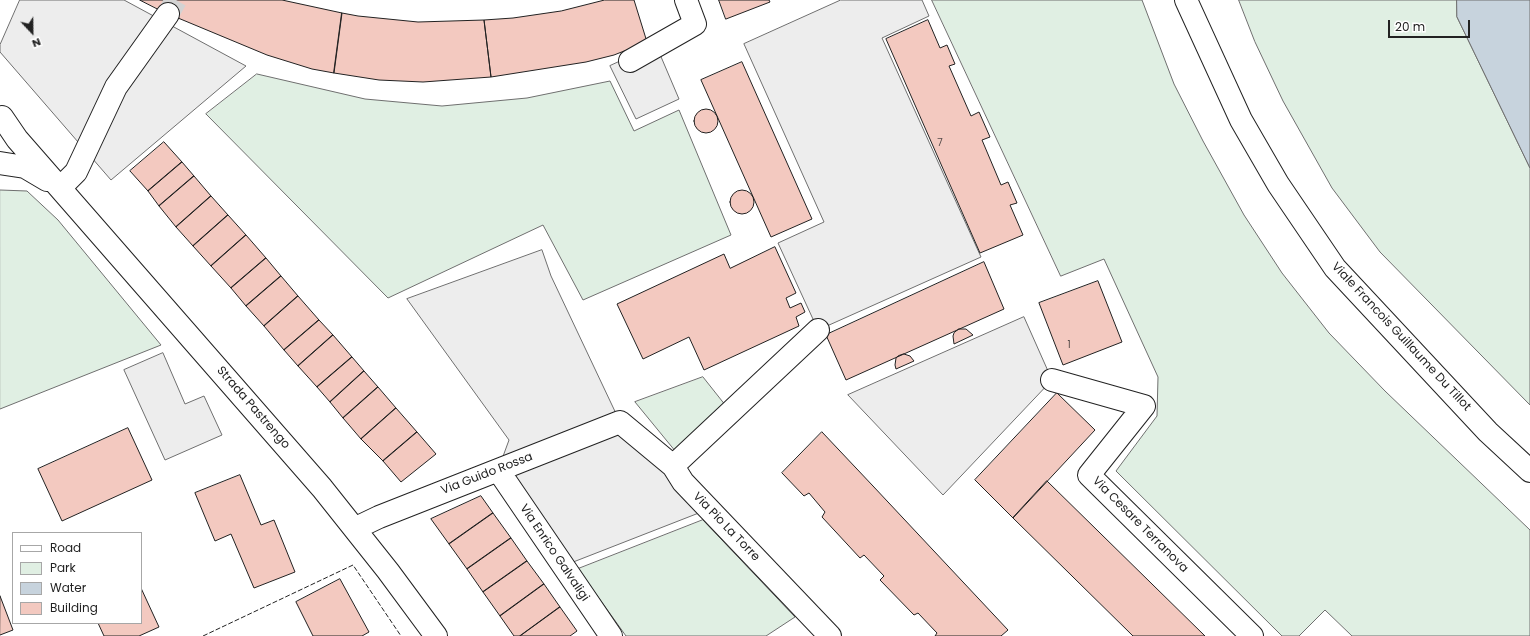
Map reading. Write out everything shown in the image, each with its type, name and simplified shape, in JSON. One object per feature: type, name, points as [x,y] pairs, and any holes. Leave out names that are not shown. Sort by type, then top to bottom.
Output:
[{"type":"street","points":[[630,61],[695,24],[686,0]]},
{"type":"street","name":"Viale Francois Guillaume Du Tillot","points":[[1186,0],[1241,120],[1278,184],[1335,268],[1488,432],[1530,471]]},
{"type":"street","points":[[61,187],[76,172],[116,87],[168,14]]},
{"type":"street","name":"Strada Pastrengo","points":[[1,117],[17,139],[61,187],[356,528],[436,636]]},
{"type":"street","name":"Strada Pastrengo","points":[[0,163],[25,167],[61,187]]},
{"type":"street","points":[[672,466],[818,330]]},
{"type":"street","name":"Via Cesare Terranova","points":[[1052,380],[1144,406],[1089,475],[1252,636]]},
{"type":"street","name":"Via Guido Rossa","points":[[356,528],[379,517],[620,422]]},
{"type":"street","name":"Via Pio La Torre","points":[[620,422],[672,466],[688,487],[830,636]]},
{"type":"street","name":"Via Enrico Galvaligi","points":[[498,470],[611,636]]},
{"type":"green space","points":[[932,0],[1142,0],[1174,84],[1203,141],[1244,215],[1282,273],[1329,333],[1385,391],[1530,530],[1530,636],[1352,636],[1325,610],[1299,636],[1282,636],[1116,471],[1157,416],[1158,377],[1104,259],[1061,276]]},
{"type":"green space","points":[[1239,0],[1457,0],[1457,17],[1530,168],[1530,405],[1380,252],[1332,188],[1283,101],[1255,42]]},
{"type":"green space","points":[[257,74],[365,99],[442,106],[527,98],[610,81],[634,131],[679,110],[731,235],[583,300],[543,225],[388,298],[206,114]]},
{"type":"green space","points":[[0,190],[27,191],[58,220],[161,345],[0,409]]},
{"type":"green space","points":[[703,377],[726,406],[676,452],[635,402]]},
{"type":"green space","points":[[703,520],[795,617],[766,636],[626,636],[578,569]]},
{"type":"shaded area","points":[[20,0],[124,0],[246,66],[111,180],[0,52],[0,45]]},
{"type":"shaded area","points":[[841,0],[922,0],[929,16],[882,38],[981,257],[818,330],[778,243],[824,222],[744,44]]},
{"type":"shaded area","points":[[656,45],[679,99],[636,119],[610,66]]},
{"type":"shaded area","points":[[542,250],[551,276],[620,422],[709,509],[563,566],[498,470],[509,440],[407,299]]},
{"type":"shaded area","points":[[1024,317],[1052,380],[943,495],[848,395]]},
{"type":"shaded area","points":[[163,353],[185,404],[204,396],[222,435],[165,460],[124,370]]},
{"type":"water","points":[[1457,0],[1530,0],[1530,168],[1457,17]]},
{"type":"building","points":[[140,0],[173,0],[166,13]]},
{"type":"building","points":[[173,0],[282,0],[342,13],[334,73],[312,69],[267,55],[166,13]]},
{"type":"building","points":[[605,0],[634,0],[647,42],[614,55],[586,62],[491,77],[484,20],[513,18],[561,11]]},
{"type":"building","points":[[719,0],[769,0],[770,2],[726,19]]},
{"type":"building","points":[[342,13],[418,22],[484,20],[491,77],[423,82],[379,80],[334,73]]},
{"type":"building","points":[[928,20],[940,48],[947,45],[955,64],[949,66],[971,116],[979,112],[990,137],[982,140],[1001,185],[1008,182],[1017,203],[1010,205],[1023,235],[980,253],[886,39]]},
{"type":"building","points":[[742,62],[812,219],[771,237],[701,80]]},
{"type":"building","points":[[706,109],[714,113],[718,121],[714,129],[706,133],[698,129],[694,121],[698,113]]},
{"type":"building","points":[[164,142],[182,162],[148,191],[130,171]]},
{"type":"building","points":[[182,162],[194,176],[159,206],[148,191]]},
{"type":"building","points":[[194,176],[211,196],[176,227],[159,206]]},
{"type":"building","points":[[742,190],[747,191],[753,197],[753,207],[747,213],[742,214],[737,213],[731,207],[730,202],[731,197],[737,191]]},
{"type":"building","points":[[211,196],[228,215],[193,246],[176,227]]},
{"type":"building","points":[[228,215],[246,235],[211,266],[193,246]]},
{"type":"building","points":[[246,235],[266,258],[231,288],[211,266]]},
{"type":"building","points":[[775,247],[796,293],[786,298],[790,308],[801,303],[805,312],[796,317],[799,326],[704,370],[689,337],[643,359],[617,304],[724,254],[730,268]]},
{"type":"building","points":[[266,258],[281,276],[246,306],[231,288]]},
{"type":"building","points":[[984,262],[1004,309],[846,380],[826,335]]},
{"type":"building","points":[[281,276],[298,296],[264,326],[246,306]]},
{"type":"building","points":[[1098,281],[1122,342],[1063,365],[1039,303]]},
{"type":"building","points":[[298,296],[319,320],[284,350],[264,326]]},
{"type":"building","points":[[319,320],[333,335],[298,366],[284,350]]},
{"type":"building","points":[[959,329],[966,329],[973,335],[954,344],[954,333]]},
{"type":"building","points":[[333,335],[352,357],[317,387],[298,366]]},
{"type":"building","points":[[904,354],[910,356],[914,361],[896,369],[896,358]]},
{"type":"building","points":[[352,357],[364,371],[330,402],[317,387]]},
{"type":"building","points":[[364,371],[378,387],[343,418],[330,402]]},
{"type":"building","points":[[378,387],[396,408],[361,439],[343,418]]},
{"type":"building","points":[[1057,393],[1095,430],[1013,518],[975,480]]},
{"type":"building","points":[[396,408],[417,432],[383,461],[361,439]]},
{"type":"building","points":[[128,428],[152,480],[62,521],[38,469]]},
{"type":"building","points":[[417,432],[436,454],[401,482],[383,461]]},
{"type":"building","points":[[822,432],[1008,630],[1001,636],[935,636],[937,633],[918,613],[914,615],[880,580],[884,576],[864,555],[860,558],[822,517],[825,512],[809,493],[804,496],[782,473]]},
{"type":"building","points":[[240,475],[261,525],[274,520],[295,572],[254,588],[231,534],[215,541],[195,493]]},
{"type":"building","points":[[1047,481],[1205,636],[1133,636],[1013,518]]},
{"type":"building","points":[[481,496],[493,513],[449,544],[431,519]]},
{"type":"building","points":[[493,513],[511,538],[467,569],[449,544]]},
{"type":"building","points":[[511,538],[527,561],[483,592],[467,569]]},
{"type":"building","points":[[527,561],[544,584],[500,616],[483,592]]},
{"type":"building","points":[[340,579],[369,632],[362,636],[313,636],[296,602]]},
{"type":"building","points":[[544,584],[560,607],[520,636],[514,636],[500,616]]},
{"type":"building","points":[[142,590],[159,627],[139,636],[104,636],[98,624],[142,624]]},
{"type":"building","points":[[0,596],[13,630],[0,635]]},
{"type":"building","points":[[560,607],[577,631],[570,636],[520,636]]},
{"type":"tunnel","points":[[168,14],[176,0]]},
{"type":"fence","points":[[203,636],[353,565],[401,636]]}]
